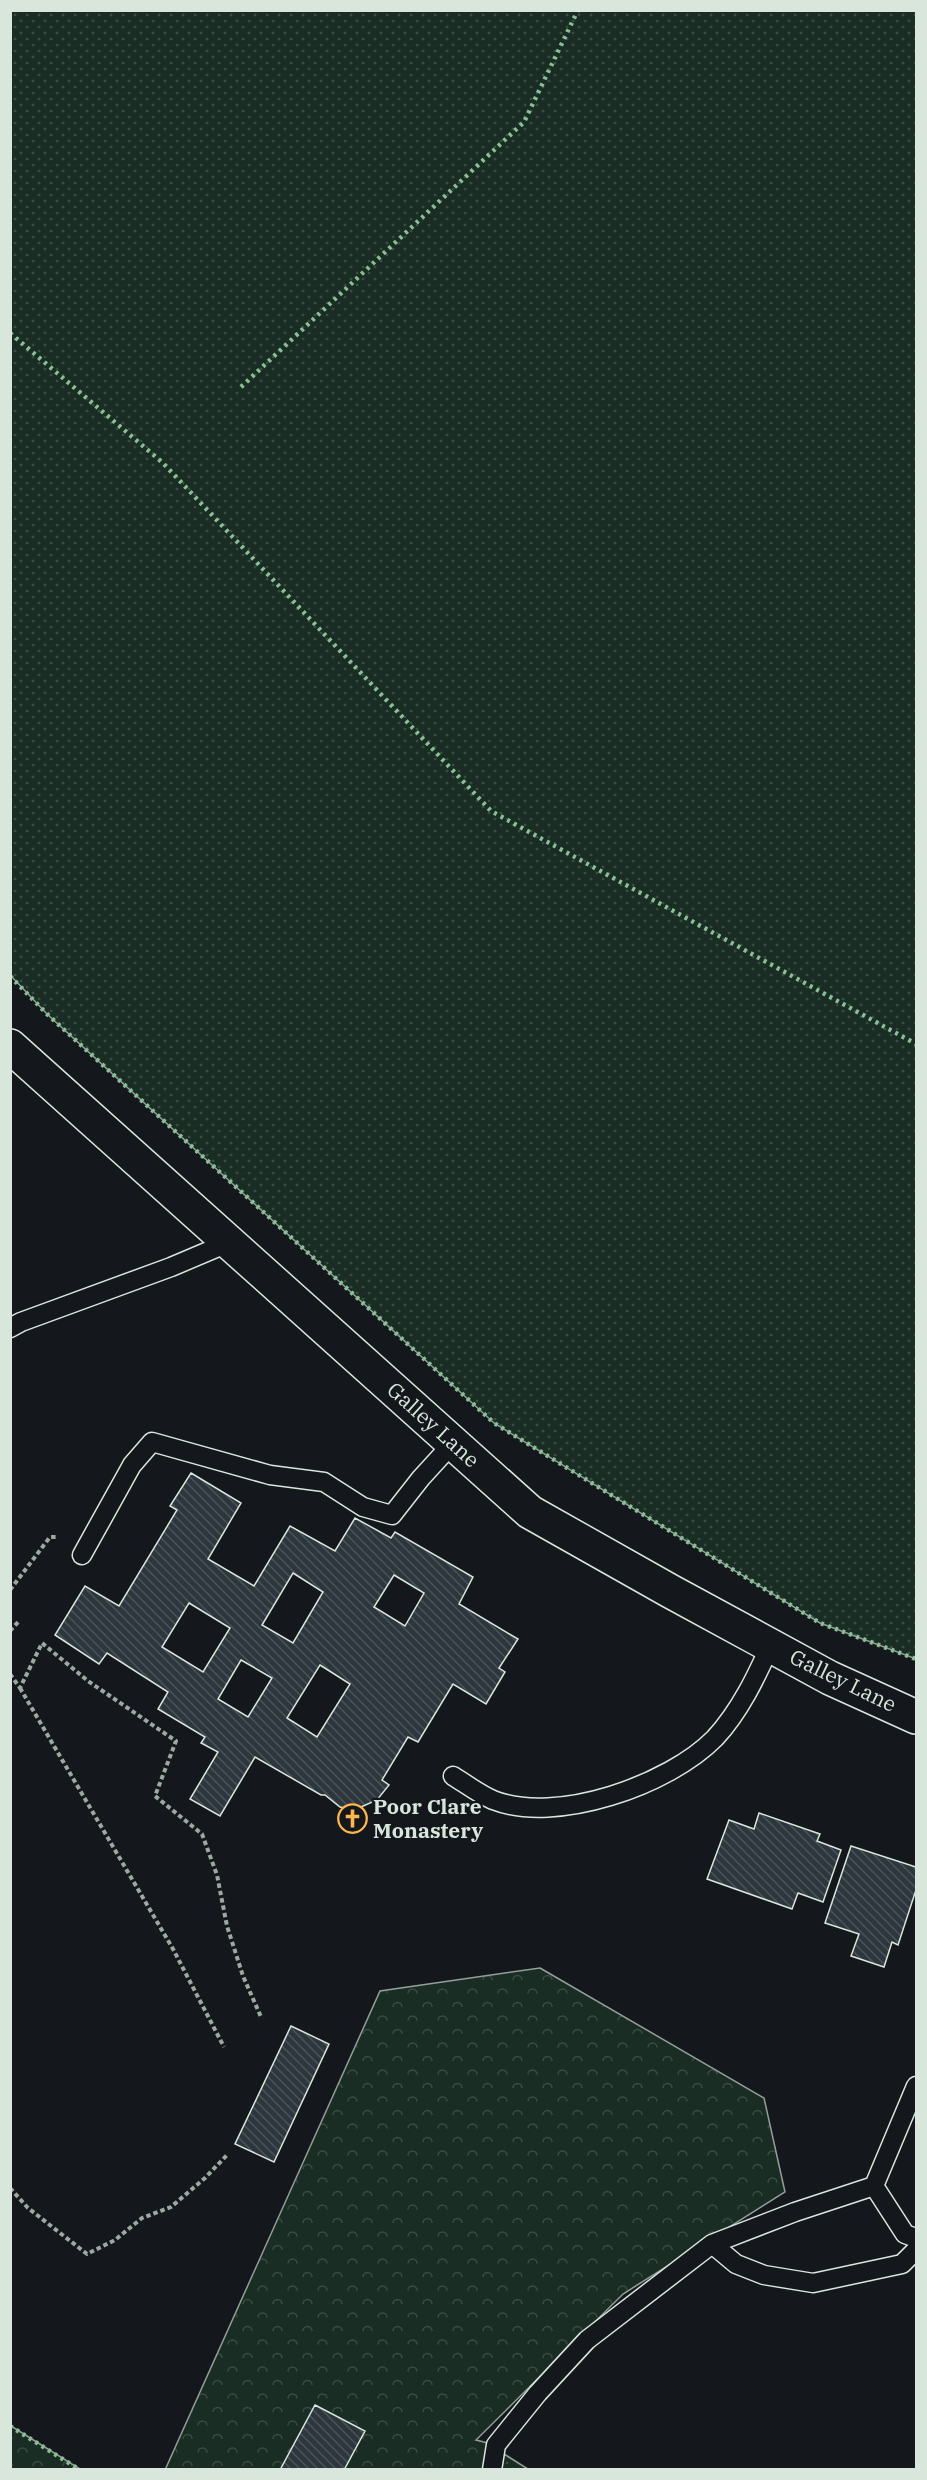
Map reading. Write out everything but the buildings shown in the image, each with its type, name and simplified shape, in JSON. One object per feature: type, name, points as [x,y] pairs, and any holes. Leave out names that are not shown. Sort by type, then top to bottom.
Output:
[{"type":"street","name":"Galley Lane","points":[[10,1046],[530,1512],[830,1678],[916,1717]]},
{"type":"lane","points":[[10,1328],[82,1298],[171,1268],[230,1242]]},
{"type":"lane","points":[[82,1556],[132,1465],[152,1442],[270,1475],[324,1482],[363,1507],[392,1515],[453,1443]]},
{"type":"lane","points":[[453,1776],[493,1800],[542,1809],[598,1799],[646,1784],[686,1763],[716,1737],[747,1694],[771,1644]]},
{"type":"lane","points":[[492,2469],[496,2445],[538,2393],[587,2340],[712,2244],[795,2212],[873,2186],[916,2086]]},
{"type":"lane","points":[[873,2186],[906,2234],[916,2238]]},
{"type":"lane","points":[[712,2244],[736,2264],[764,2275],[813,2283],[902,2264],[916,2250]]},
{"type":"path","points":[[10,1590],[50,1537],[65,1538],[82,1556]]},
{"type":"path","points":[[10,1631],[19,1621]]},
{"type":"path","points":[[20,1688],[42,1642],[87,1681],[176,1741],[155,1796],[201,1834],[217,1875],[227,1926],[243,1976],[261,2017]]},
{"type":"path","points":[[10,1674],[173,1949],[224,2047]]},
{"type":"path","points":[[10,2188],[28,2208],[87,2254],[115,2240],[142,2218],[171,2207],[205,2178],[228,2154]]},
{"type":"green space","points":[[11,10],[916,11],[916,1659],[820,1623],[494,1423],[47,1014],[11,976]]},
{"type":"green space","points":[[540,1968],[764,2098],[785,2192],[623,2294],[476,2440],[496,2445],[492,2469],[165,2470],[380,1991]]},
{"type":"green space","points":[[11,2426],[80,2469],[11,2469]]},
{"type":"green space","points":[[496,2449],[528,2469],[492,2470]]},
{"type":"hedge","points":[[241,387],[524,122],[578,10]]},
{"type":"hedge","points":[[10,333],[163,463],[491,811],[916,1044]]},
{"type":"hedge","points":[[10,976],[47,1014],[494,1423],[820,1623],[916,1659]]},
{"type":"hedge","points":[[10,2426],[80,2470]]},
{"type":"place","name":"Poor Clare Monastery","points":[[352,1819]]}]
